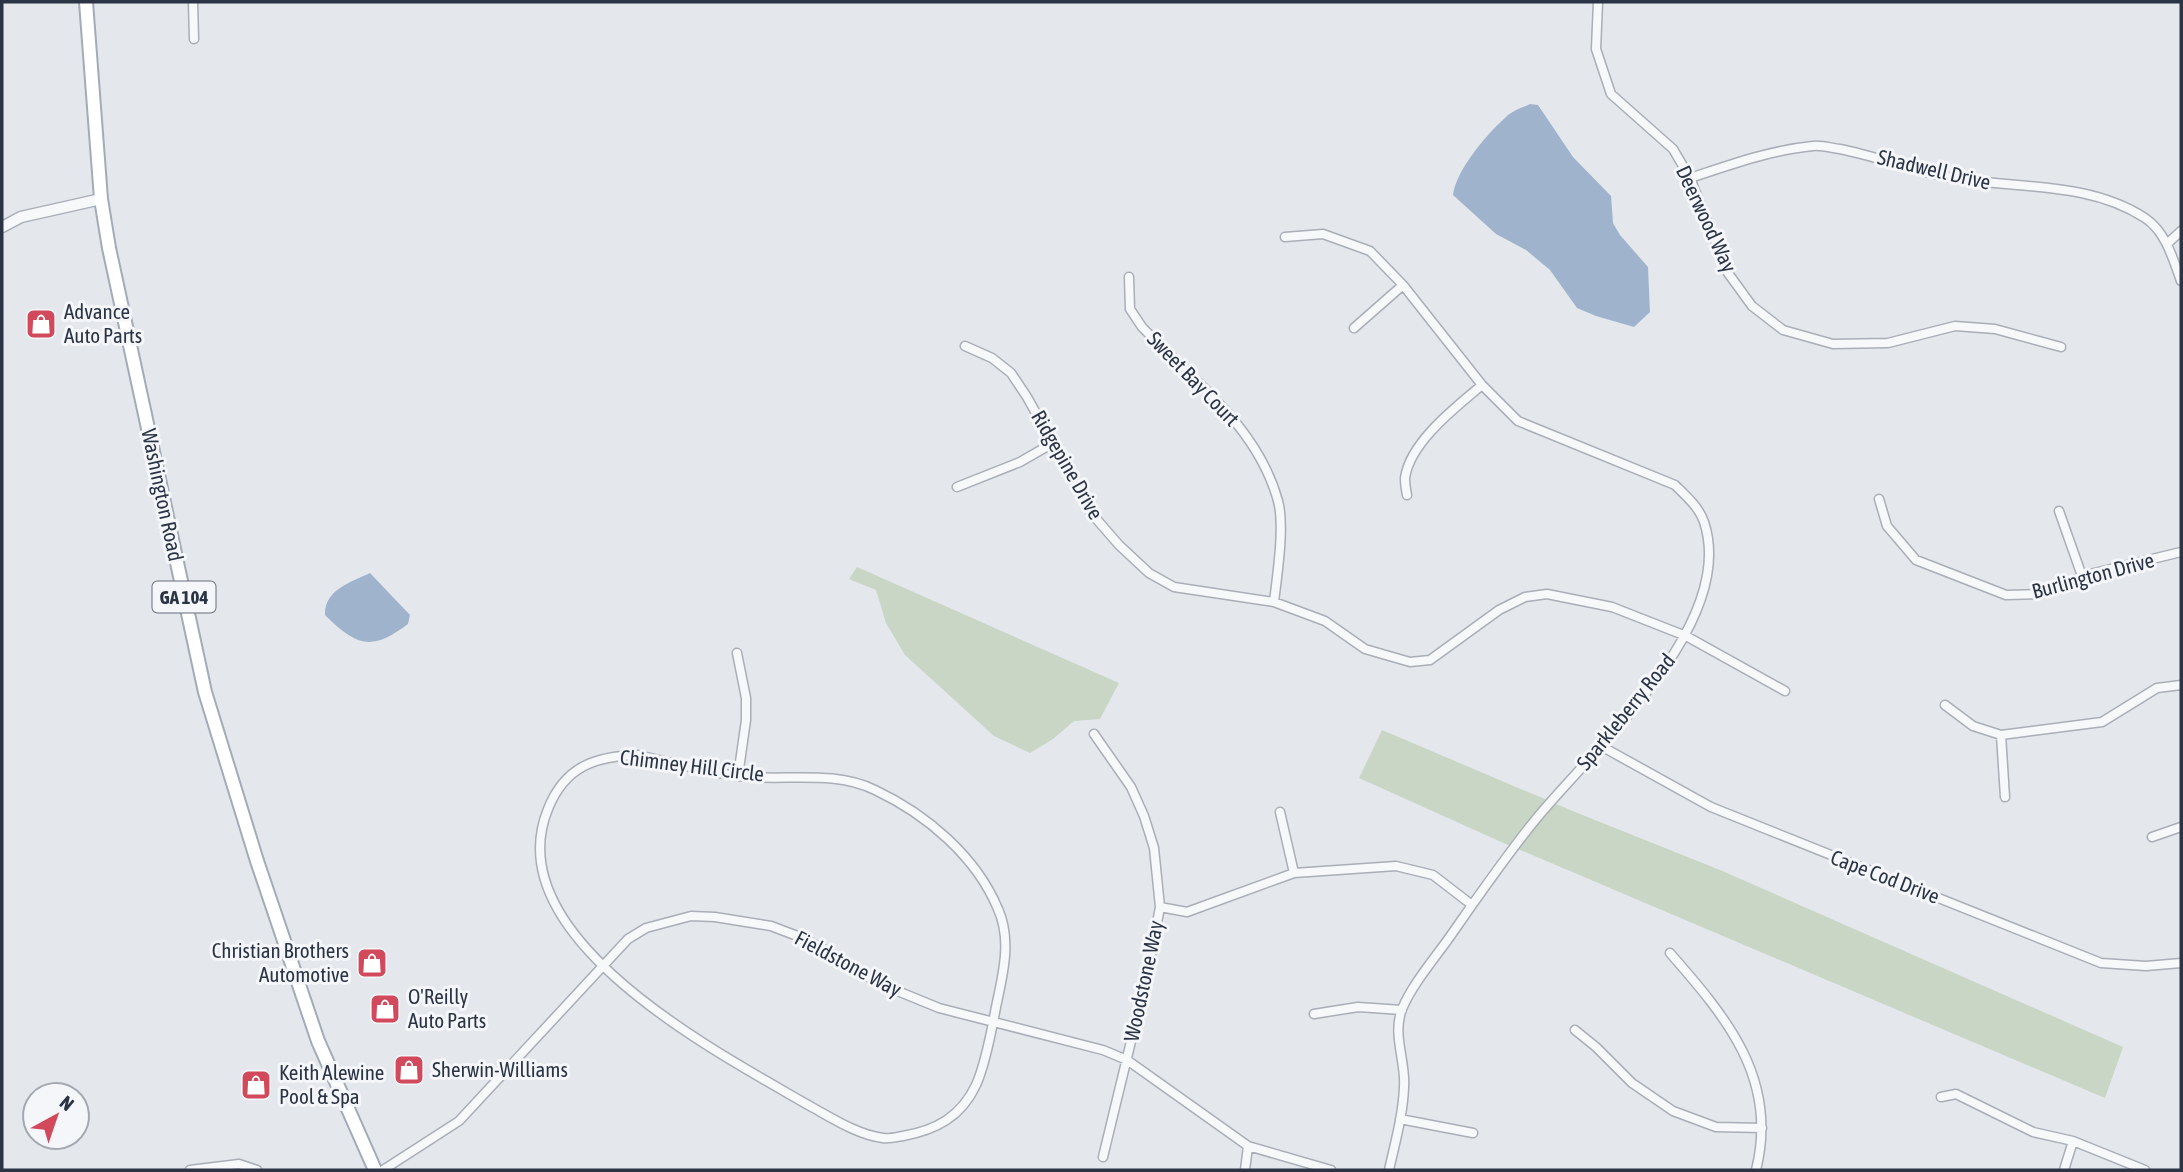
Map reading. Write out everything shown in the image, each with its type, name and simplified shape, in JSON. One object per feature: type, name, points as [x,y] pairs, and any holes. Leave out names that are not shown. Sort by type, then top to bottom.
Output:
[{"type":"main road","name":"Washington Road","points":[[86,2],[101,199],[205,692],[257,861],[318,1041],[375,1170]]},
{"type":"street","points":[[193,2],[194,39]]},
{"type":"street","name":"Deerwood Way","points":[[1598,2],[1596,49],[1611,94],[1673,149],[1690,178],[1728,272],[1752,306],[1783,330],[1833,344],[1888,343],[1955,326],[1995,328],[2061,347]]},
{"type":"street","name":"Shadwell Drive","points":[[1690,178],[1769,153],[1816,145],[1864,154],[1944,176],[1990,184],[2044,187],[2112,201],[2147,219],[2168,243],[2181,281]]},
{"type":"street","points":[[2,228],[21,217],[101,199]]},
{"type":"street","points":[[2168,243],[2181,231]]},
{"type":"street","name":"Sparkleberry Road","points":[[1285,237],[1323,234],[1370,251],[1403,285],[1482,385],[1518,421],[1675,485],[1691,500],[1703,522],[1710,567],[1686,636],[1638,704],[1536,819],[1426,970],[1402,1010],[1398,1037],[1405,1085],[1389,1170]]},
{"type":"street","name":"Sweet Bay Court","points":[[1129,277],[1130,309],[1142,327],[1238,422],[1261,458],[1279,503],[1280,559],[1274,602]]},
{"type":"street","points":[[1354,328],[1403,285]]},
{"type":"street","name":"Ridgepine Drive","points":[[965,346],[992,358],[1010,373],[1027,397],[1092,514],[1119,545],[1149,573],[1174,587],[1274,602],[1325,621],[1365,649],[1410,662],[1430,660],[1499,610],[1525,597],[1547,594],[1612,607],[1686,636],[1785,691]]},
{"type":"street","points":[[1407,495],[1405,478],[1415,454],[1443,418],[1482,385]]},
{"type":"street","points":[[957,486],[1020,463],[1053,443]]},
{"type":"street","name":"Burlington Drive","points":[[1879,499],[1887,526],[1916,561],[2006,595],[2041,594],[2081,576],[2181,552]]},
{"type":"street","points":[[2059,511],[2081,576]]},
{"type":"street","points":[[737,653],[746,698],[746,720],[738,776]]},
{"type":"street","points":[[1945,705],[1973,726],[2001,735],[2102,722],[2157,688],[2181,685]]},
{"type":"street","name":"Woodstone Way","points":[[1094,734],[1131,787],[1144,816],[1154,848],[1160,907],[1148,971],[1103,1157]]},
{"type":"street","points":[[2001,735],[2005,797]]},
{"type":"street","name":"Cape Cod Drive","points":[[1601,746],[1711,807],[2101,963],[2146,966],[2181,963]]},
{"type":"street","name":"Chimney Hill Circle","points":[[638,755],[738,776],[831,778],[872,789],[913,811],[974,867],[1000,911],[1007,939],[993,1022],[976,1084],[960,1108],[939,1127],[885,1139],[841,1124],[690,1035],[649,1006],[603,964],[578,939],[548,891],[541,869],[541,829],[555,794],[567,779],[583,766],[609,756],[638,755]]},
{"type":"street","points":[[1280,812],[1294,873]]},
{"type":"street","points":[[2152,836],[2181,827]]},
{"type":"street","points":[[1160,907],[1187,912],[1294,873],[1396,866],[1433,875],[1472,905]]},
{"type":"street","name":"Fieldstone Way","points":[[383,1170],[459,1121],[628,939],[646,928],[691,916],[771,926],[827,951],[878,983],[939,1008],[1103,1050],[1127,1060],[1248,1146],[1331,1170]]},
{"type":"street","points":[[1670,953],[1736,1037],[1759,1090],[1762,1128],[1756,1170]]},
{"type":"street","points":[[1314,1014],[1358,1007],[1402,1010]]},
{"type":"street","points":[[1575,1030],[1632,1083],[1674,1111],[1716,1127],[1762,1128]]},
{"type":"street","points":[[1941,1097],[1956,1094],[2033,1132],[2073,1141],[2145,1170]]},
{"type":"street","points":[[1400,1119],[1473,1133]]},
{"type":"street","points":[[2064,1170],[2073,1141]]},
{"type":"street","points":[[1244,1170],[1248,1146]]},
{"type":"street","points":[[190,1170],[239,1164],[257,1170]]},
{"type":"green space","points":[[857,567],[1119,683],[1100,719],[1074,721],[1053,739],[1030,753],[994,736],[905,655],[886,623],[876,590],[849,579]]},
{"type":"green space","points":[[1382,730],[1720,870],[2123,1047],[2105,1098],[1499,841],[1359,778]]},
{"type":"water","points":[[1530,104],[1538,105],[1573,157],[1611,196],[1613,223],[1648,267],[1650,312],[1634,327],[1577,308],[1550,270],[1526,250],[1496,234],[1453,195],[1466,164],[1498,124],[1514,111]]},
{"type":"water","points":[[370,573],[410,615],[408,624],[395,633],[365,642],[346,634],[325,615],[326,606],[334,593]]},
{"type":"place","name":"Advance Auto Parts","points":[[41,324]]},
{"type":"place","name":"Christian Brothers Automotive","points":[[372,963]]},
{"type":"place","name":"O'Reilly Auto Parts","points":[[385,1009]]},
{"type":"place","name":"Sherwin-Williams","points":[[409,1070]]},
{"type":"place","name":"Keith Alewine Pool & Spa","points":[[256,1085]]}]
